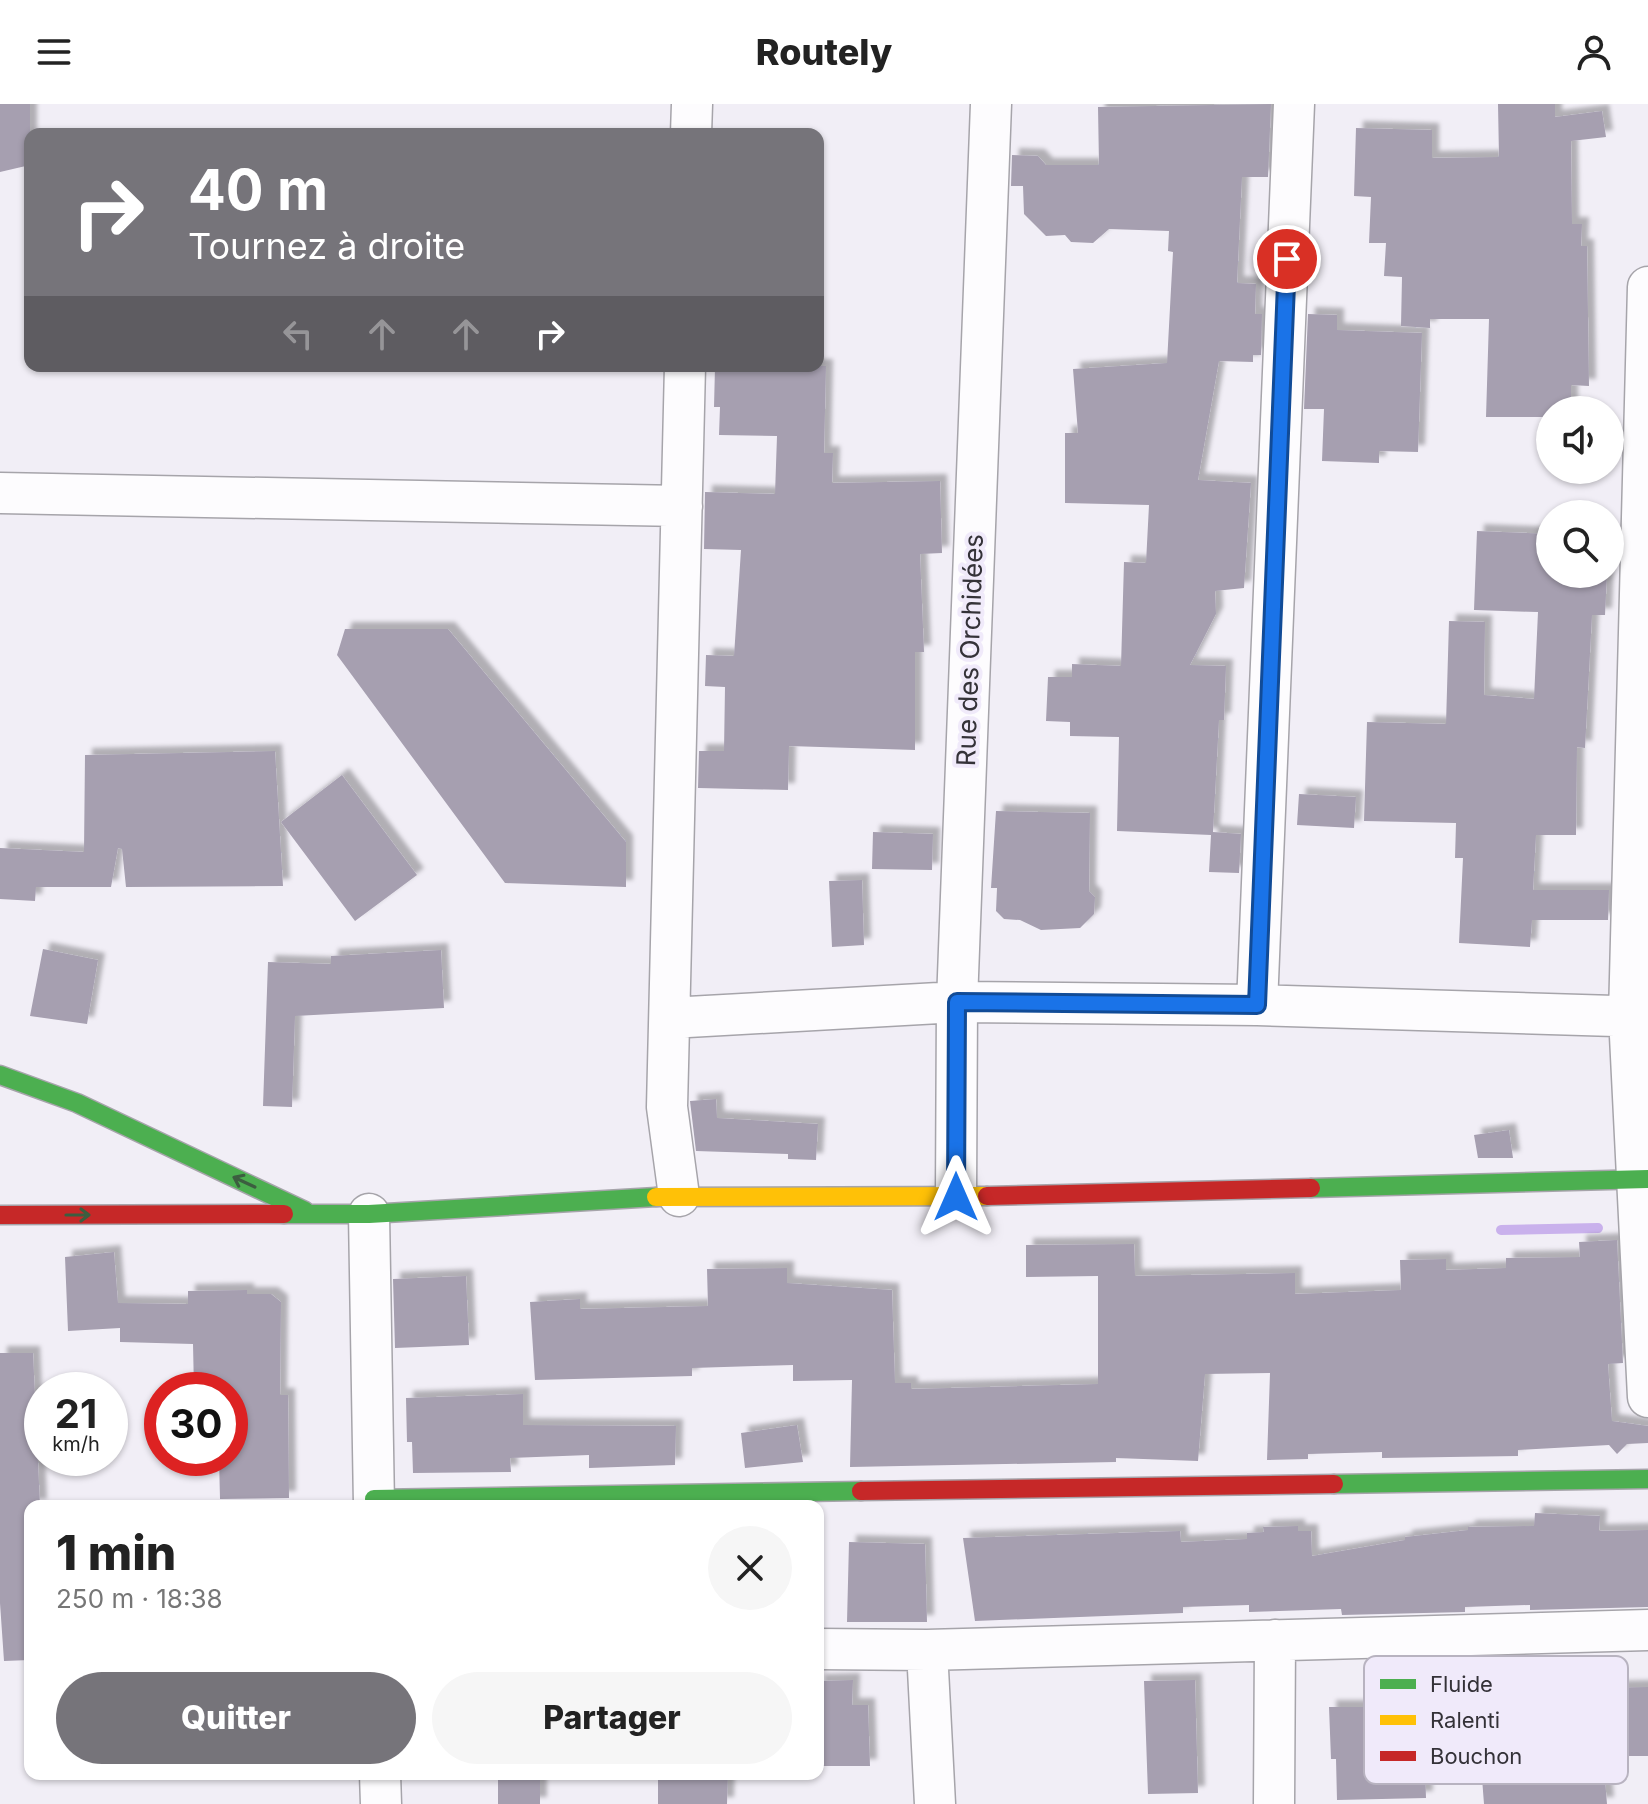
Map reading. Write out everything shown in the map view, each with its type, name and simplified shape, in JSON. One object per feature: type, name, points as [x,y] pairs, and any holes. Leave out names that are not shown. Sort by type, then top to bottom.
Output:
[{"type":"main road","points":[[0,1075],[77,1103],[315,1215]]},
{"type":"main road","points":[[0,1215],[369,1214],[679,1196],[956,1197],[1642,1179]]},
{"type":"main road","points":[[485,1500],[1648,1479]]},
{"type":"street","points":[[691,128],[692,104]]},
{"type":"street","name":"Rue des Orchidées","points":[[956,1197],[957,1002],[991,104]]},
{"type":"street","points":[[1257,1005],[1294,104]]},
{"type":"street","points":[[1648,287],[1638,1017],[1648,1397]]},
{"type":"street","points":[[679,1196],[667,1107],[685,372]]},
{"type":"street","points":[[0,493],[682,506]]},
{"type":"street","points":[[670,1018],[957,1002],[1257,1005],[1638,1017]]},
{"type":"street","points":[[369,1214],[374,1500]]},
{"type":"street","points":[[824,1649],[927,1650],[1648,1630]]},
{"type":"street","points":[[1274,1804],[1275,1640]]},
{"type":"street","points":[[927,1650],[935,1804]]},
{"type":"street","points":[[380,1780],[381,1804]]},
{"type":"building","points":[[0,104],[30,104],[30,128],[24,128],[24,166],[0,172]]},
{"type":"building","points":[[1271,104],[1268,177],[1242,177],[1237,283],[1256,284],[1255,314],[1262,314],[1261,355],[1253,355],[1253,362],[1219,361],[1198,480],[1251,483],[1244,588],[1215,591],[1216,614],[1190,665],[1226,666],[1224,720],[1219,720],[1213,832],[1241,834],[1239,873],[1209,872],[1211,835],[1117,831],[1119,737],[1070,736],[1070,722],[1046,721],[1048,677],[1072,677],[1072,664],[1121,666],[1124,562],[1146,563],[1149,505],[1065,503],[1065,433],[1078,433],[1073,369],[1167,363],[1173,252],[1168,251],[1169,231],[1109,229],[1093,243],[1071,242],[1065,235],[1046,236],[1024,214],[1023,186],[1011,186],[1012,155],[1038,156],[1046,165],[1099,165],[1098,107]]},
{"type":"building","points":[[1498,104],[1555,104],[1555,117],[1602,111],[1606,137],[1571,141],[1572,224],[1582,224],[1581,246],[1587,246],[1589,386],[1571,385],[1571,396],[1536,396],[1536,417],[1486,417],[1489,319],[1430,319],[1430,328],[1401,326],[1402,277],[1384,276],[1386,243],[1369,243],[1371,197],[1354,196],[1356,128],[1432,130],[1432,158],[1499,157]]},
{"type":"building","points":[[1308,314],[1337,315],[1337,330],[1422,333],[1418,452],[1379,451],[1379,463],[1322,461],[1324,409],[1304,409]]},
{"type":"building","points":[[826,366],[824,453],[833,453],[832,483],[940,481],[942,553],[920,554],[924,652],[915,652],[915,750],[789,746],[788,790],[698,788],[699,751],[724,751],[725,687],[705,686],[706,655],[734,656],[741,550],[704,549],[705,492],[775,494],[777,436],[719,435],[720,407],[714,407],[715,372],[824,372]]},
{"type":"building","points":[[1477,531],[1536,533],[1536,588],[1606,588],[1605,615],[1592,615],[1585,748],[1577,747],[1576,835],[1536,835],[1533,890],[1609,890],[1608,920],[1532,920],[1530,947],[1459,943],[1463,858],[1455,858],[1456,823],[1364,821],[1367,722],[1446,724],[1449,621],[1485,622],[1484,695],[1534,699],[1538,612],[1474,610]]},
{"type":"building","points":[[345,629],[448,629],[626,842],[626,887],[505,883],[337,655]]},
{"type":"building","points":[[275,751],[283,886],[126,887],[122,849],[118,848],[111,887],[36,887],[35,901],[0,899],[0,848],[84,852],[85,755]]},
{"type":"building","points":[[342,775],[417,875],[355,921],[281,822]]},
{"type":"building","points":[[1299,794],[1356,797],[1354,828],[1297,825]]},
{"type":"building","points":[[996,811],[1090,813],[1089,891],[1095,897],[1094,914],[1080,928],[1041,930],[1020,920],[1004,919],[996,911],[997,888],[991,888]]},
{"type":"building","points":[[873,832],[933,834],[932,870],[872,869]]},
{"type":"building","points":[[862,880],[864,945],[832,947],[829,881]]},
{"type":"building","points":[[43,949],[98,960],[87,1024],[30,1016]]},
{"type":"building","points":[[441,950],[444,1008],[295,1016],[292,1107],[263,1106],[268,962],[331,964],[331,956]]},
{"type":"building","points":[[716,1099],[717,1118],[818,1124],[816,1160],[788,1159],[788,1154],[696,1151],[690,1101]]},
{"type":"building","points":[[1509,1130],[1513,1158],[1478,1158],[1474,1135]]},
{"type":"building","points":[[1617,1240],[1623,1363],[1608,1364],[1612,1421],[1648,1426],[1648,1443],[1627,1444],[1617,1454],[1609,1445],[1518,1450],[1518,1456],[1382,1458],[1382,1452],[1308,1454],[1308,1459],[1267,1460],[1270,1373],[1205,1374],[1198,1461],[1116,1458],[1116,1462],[850,1467],[852,1380],[793,1381],[793,1365],[692,1368],[692,1376],[535,1380],[530,1302],[580,1299],[580,1309],[708,1306],[707,1269],[787,1268],[787,1283],[892,1290],[895,1383],[911,1383],[911,1389],[1098,1384],[1098,1276],[1026,1277],[1026,1245],[1134,1244],[1135,1276],[1295,1273],[1295,1294],[1401,1290],[1400,1260],[1446,1259],[1446,1270],[1506,1268],[1506,1258],[1580,1257],[1579,1242]]},
{"type":"building","points":[[114,1252],[118,1303],[188,1304],[188,1291],[247,1290],[247,1294],[271,1294],[281,1302],[280,1395],[288,1395],[289,1498],[220,1499],[219,1476],[248,1476],[248,1372],[194,1372],[193,1344],[120,1342],[120,1328],[68,1331],[65,1257]]},
{"type":"building","points":[[466,1276],[469,1345],[395,1348],[393,1279]]},
{"type":"building","points":[[0,1353],[33,1353],[34,1372],[24,1372],[24,1476],[39,1476],[40,1500],[24,1500],[24,1660],[4,1661],[0,1603]]},
{"type":"building","points":[[523,1394],[523,1425],[676,1426],[675,1465],[589,1468],[589,1455],[510,1458],[511,1472],[413,1473],[412,1442],[407,1442],[406,1398]]},
{"type":"building","points":[[797,1425],[803,1462],[745,1468],[741,1433]]},
{"type":"building","points":[[1535,1513],[1600,1516],[1599,1531],[1648,1530],[1648,1607],[1530,1610],[1530,1605],[1465,1607],[1465,1612],[1342,1615],[1341,1609],[1249,1612],[1249,1605],[1183,1607],[1183,1613],[975,1621],[963,1538],[1180,1531],[1181,1542],[1247,1539],[1247,1533],[1264,1532],[1263,1527],[1298,1526],[1298,1531],[1311,1531],[1312,1556],[1405,1540],[1405,1537],[1468,1530],[1468,1527],[1534,1526]]},
{"type":"building","points":[[849,1542],[925,1544],[927,1622],[847,1622]]},
{"type":"building","points":[[853,1680],[852,1705],[868,1705],[870,1766],[824,1766],[824,1681]]},
{"type":"building","points":[[1195,1680],[1198,1793],[1148,1794],[1144,1681]]},
{"type":"building","points":[[1628,1687],[1648,1687],[1648,1756],[1628,1756]]},
{"type":"building","points":[[1329,1707],[1364,1707],[1364,1784],[1426,1784],[1426,1798],[1337,1800],[1336,1759],[1331,1759]]},
{"type":"building","points":[[498,1780],[540,1780],[540,1804],[498,1804]]},
{"type":"building","points":[[658,1780],[728,1780],[727,1804],[658,1804]]},
{"type":"building","points":[[1482,1784],[1605,1784],[1607,1804],[1484,1804]]},
{"type":"waterway","points":[[1501,1230],[1598,1228]]},
{"type":"traffic: fast","points":[[0,1075],[77,1103],[305,1211]]},
{"type":"traffic: fast","points":[[1311,1188],[1648,1179]]},
{"type":"traffic: fast","points":[[284,1214],[369,1214],[656,1197]]},
{"type":"traffic: fast","points":[[1334,1484],[1648,1479]]},
{"type":"traffic: fast","points":[[374,1499],[861,1491]]},
{"type":"traffic: slow","points":[[656,1197],[987,1196]]},
{"type":"traffic: jam","points":[[987,1196],[1311,1188]]},
{"type":"traffic: jam","points":[[0,1215],[284,1214]]},
{"type":"traffic: jam","points":[[861,1491],[1334,1484]]},
{"type":"route","points":[[956,1197],[957,1002],[1257,1005],[1287,259]]}]
